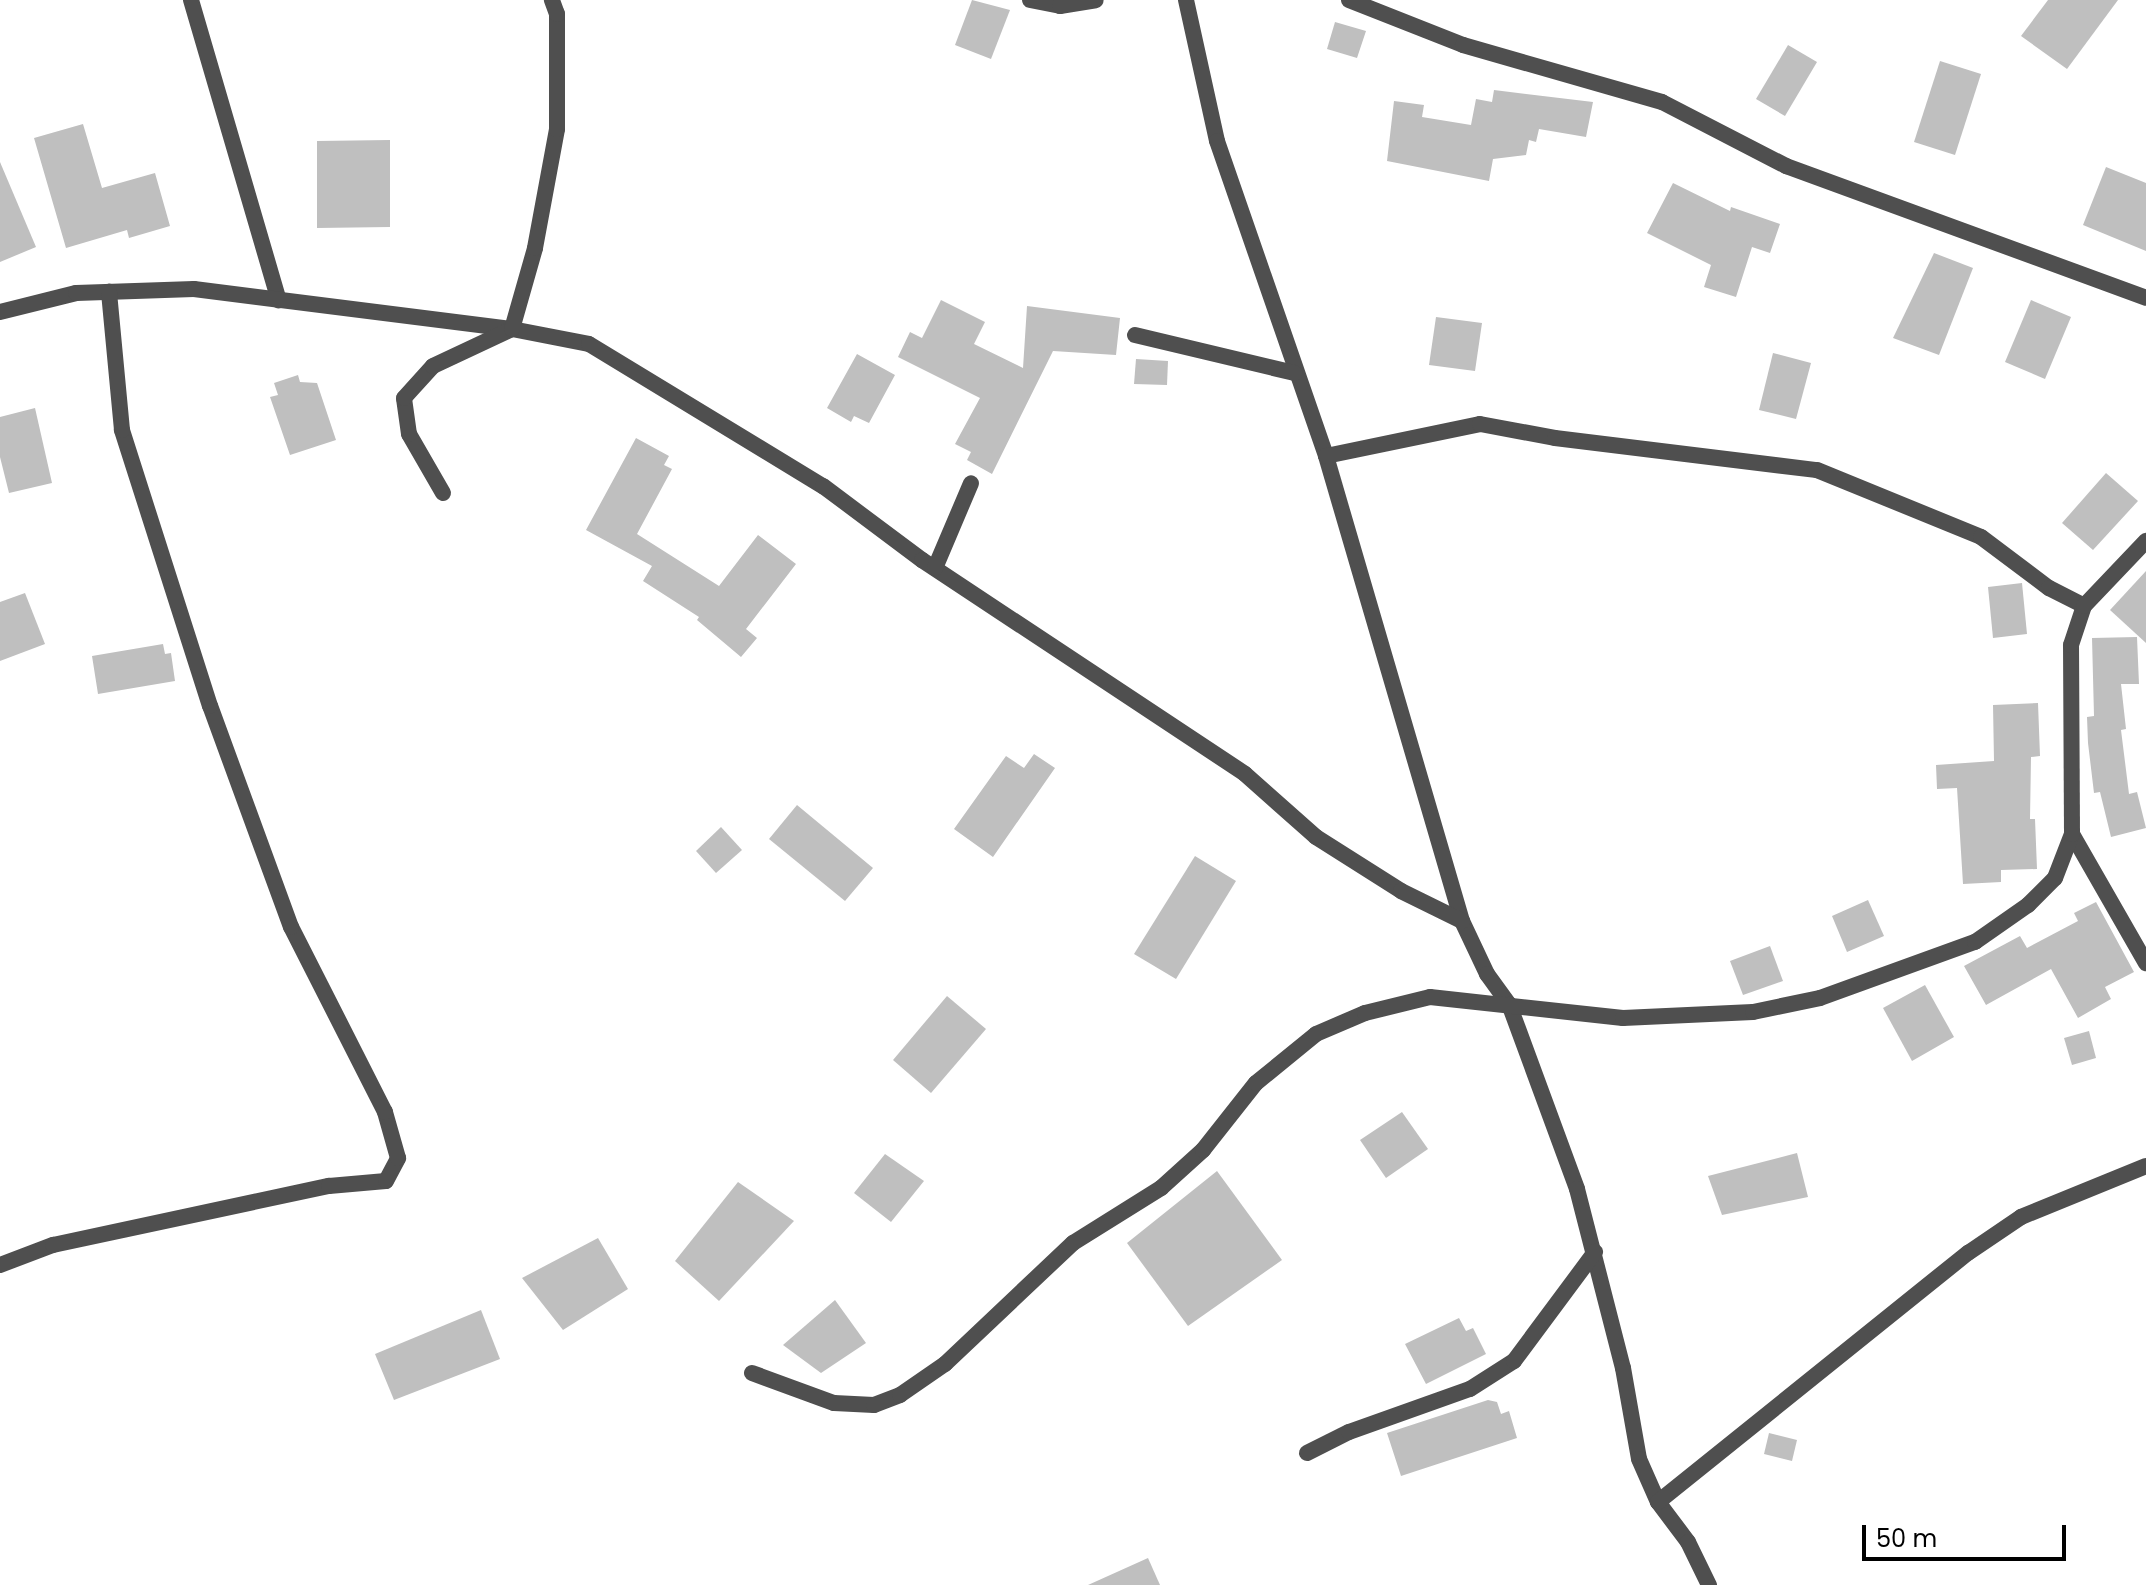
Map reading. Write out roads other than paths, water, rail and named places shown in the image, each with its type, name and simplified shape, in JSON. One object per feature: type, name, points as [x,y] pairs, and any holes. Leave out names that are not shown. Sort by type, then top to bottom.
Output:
[{"type":"street","points":[[191,0],[279,300]]},
{"type":"street","points":[[443,493],[409,434],[404,398],[433,366],[512,329],[535,248],[557,129],[557,14],[552,0]]},
{"type":"street","points":[[1030,0],[1060,6],[1096,0]]},
{"type":"street","points":[[1186,0],[1217,141],[1326,456],[1462,921],[1487,974],[1509,1004],[1577,1189],[1595,1252],[1639,1459],[1658,1502],[1688,1542],[1709,1585]]},
{"type":"street","points":[[1349,0],[1463,45],[1662,102],[1786,166],[2146,298]]},
{"type":"street","points":[[0,312],[76,293],[194,289],[512,329],[589,344],[823,486],[935,568],[1245,774],[1316,837],[1401,891],[1462,921]]},
{"type":"street","points":[[0,1265],[53,1245],[329,1186],[386,1181],[398,1158],[385,1112],[291,927],[210,706],[122,430],[109,292]]},
{"type":"street","points":[[1135,335],[1295,373]]},
{"type":"street","points":[[1326,456],[1480,424],[1555,438],[1817,470],[1981,537],[2049,588],[2084,606]]},
{"type":"street","points":[[935,568],[971,483]]},
{"type":"street","points":[[752,1373],[834,1403],[874,1405],[900,1395],[945,1364],[1073,1243],[1161,1188],[1203,1150],[1256,1083],[1316,1034],[1365,1013],[1430,997],[1623,1018],[1753,1012],[1820,998],[1975,942],[2028,905],[2055,878],[2072,834],[2071,645],[2084,606],[2146,541]]},
{"type":"street","points":[[2072,834],[2146,963]]},
{"type":"street","points":[[1658,1502],[1968,1253],[2021,1217],[2146,1166]]},
{"type":"street","points":[[1307,1453],[1349,1432],[1470,1389],[1514,1361],[1595,1252]]}]
